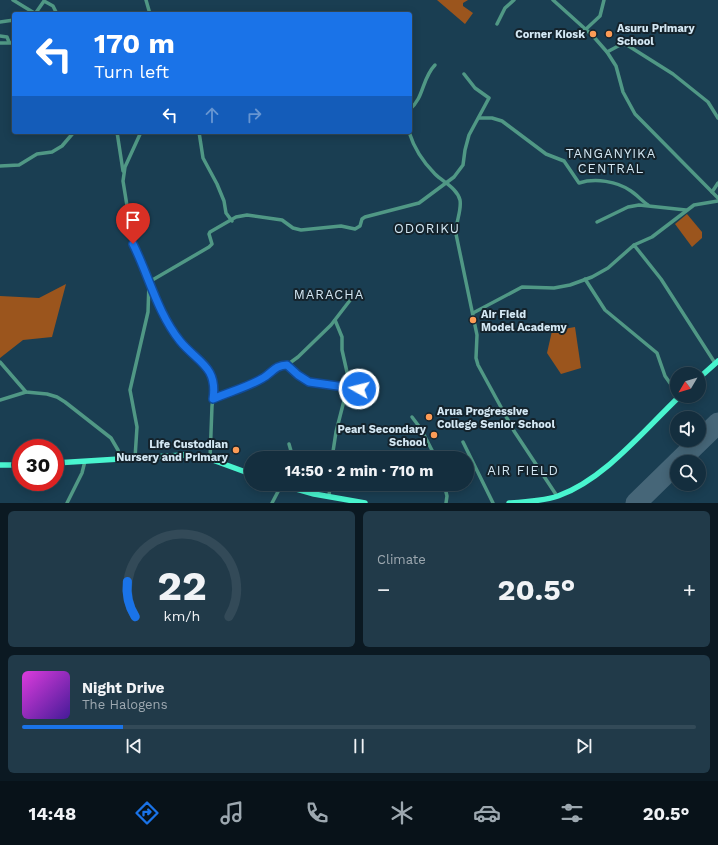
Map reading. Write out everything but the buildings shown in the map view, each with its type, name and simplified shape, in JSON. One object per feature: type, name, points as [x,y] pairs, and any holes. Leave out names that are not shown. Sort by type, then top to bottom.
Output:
[{"type":"main road","points":[[706,372],[717,362]]},
{"type":"main road","points":[[509,503],[557,496],[581,485],[595,476],[672,403]]},
{"type":"main road","points":[[64,462],[184,455],[210,459],[244,471]]},
{"type":"main road","points":[[0,465],[12,465]]},
{"type":"main road","points":[[305,491],[329,498],[365,503]]},
{"type":"street","points":[[13,0],[33,12]]},
{"type":"street","points":[[146,0],[149,12]]},
{"type":"street","points":[[497,24],[504,8],[514,0]]},
{"type":"street","points":[[553,0],[593,36],[607,52],[616,66],[623,92],[632,110],[718,198]]},
{"type":"street","points":[[585,30],[600,16],[604,0]]},
{"type":"street","points":[[37,12],[44,1],[53,6],[56,12]]},
{"type":"street","points":[[0,22],[12,20]]},
{"type":"street","points":[[0,36],[7,37],[12,43]]},
{"type":"street","points":[[0,44],[12,43]]},
{"type":"street","points":[[607,52],[622,44],[627,45],[673,74],[708,102],[718,118]]},
{"type":"street","points":[[412,107],[417,102],[426,77],[435,65]]},
{"type":"street","points":[[149,282],[209,247],[212,244],[209,233],[237,217],[248,215],[282,220],[293,228],[301,230],[341,226],[357,229],[364,218],[419,203],[446,184],[462,168],[467,140],[489,96],[475,88],[464,74]]},
{"type":"street","points":[[479,118],[492,118],[502,121],[546,154],[564,161],[579,183],[593,179],[622,186],[633,192],[648,205]]},
{"type":"street","points":[[0,166],[19,165],[37,154],[52,152],[62,146],[72,134]]},
{"type":"street","points":[[117,134],[132,237],[149,282],[163,314],[180,341],[205,365],[212,376],[214,390],[210,459]]},
{"type":"street","points":[[123,172],[140,134]]},
{"type":"street","points":[[199,134],[203,158],[217,184],[224,201],[226,213],[232,221]]},
{"type":"street","points":[[410,134],[421,157],[456,193],[459,199],[460,205],[455,226],[477,335],[476,358],[478,365],[514,431],[557,496]]},
{"type":"street","points":[[712,192],[718,183]]},
{"type":"street","points":[[473,313],[522,288],[554,288],[585,280],[608,268],[634,245],[652,237],[686,210],[701,203],[718,201]]},
{"type":"street","points":[[597,222],[628,207],[648,205],[686,210]]},
{"type":"street","points":[[634,245],[661,279],[717,362]]},
{"type":"street","points":[[585,280],[605,310],[657,353],[670,382]]},
{"type":"street","points":[[135,458],[136,427],[130,390],[148,312],[149,282]]},
{"type":"street","points":[[213,399],[263,378],[277,367],[287,365],[309,347],[335,320],[351,298]]},
{"type":"street","points":[[333,451],[339,418],[347,388],[348,376],[342,350],[342,337],[335,320]]},
{"type":"street","points":[[0,362],[26,392]]},
{"type":"street","points":[[287,365],[309,382],[370,390]]},
{"type":"street","points":[[0,400],[26,392],[47,394],[57,397],[113,440],[120,459]]},
{"type":"street","points":[[412,417],[421,429],[432,451]]},
{"type":"street","points":[[463,442],[493,503]]},
{"type":"street","points":[[289,444],[291,451]]},
{"type":"street","points":[[67,503],[81,476],[85,461]]},
{"type":"street","points":[[272,503],[278,491]]},
{"type":"street","points":[[329,498],[330,491]]},
{"type":"street","points":[[446,491],[446,503]]},
{"type":"shaded area","points":[[437,0],[468,0],[463,3],[463,6],[473,13],[465,24]]},
{"type":"shaded area","points":[[687,214],[702,232],[702,238],[692,247],[675,224]]},
{"type":"shaded area","points":[[66,284],[52,337],[23,340],[0,358],[0,296],[39,298]]},
{"type":"shaded area","points":[[575,327],[581,368],[561,374],[547,353],[552,331]]},
{"type":"runway","points":[[685,455],[718,423]]},
{"type":"runway","points":[[636,503],[670,470]]},
{"type":"place","name":"Corner Kiosk","points":[[593,34]]},
{"type":"place","name":"Asuru Primary School","points":[[609,34]]},
{"type":"place","name":"Air Field Model Academy","points":[[473,320]]},
{"type":"place","name":"Arua Progressive College Senior School","points":[[429,417]]},
{"type":"place","name":"Pearl Secondary School","points":[[434,435]]},
{"type":"place","name":"Life Custodian Nursery and Primary","points":[[236,450]]},
{"type":"district","name":"TANGANYIKA CENTRAL","points":[[611,160]]},
{"type":"district","name":"ODORIKU","points":[[427,228]]},
{"type":"district","name":"MARACHA","points":[[329,294]]},
{"type":"district","name":"AIR FIELD","points":[[523,470]]},
{"type":"route","points":[[133,244],[163,314],[180,341],[208,368],[214,381],[213,399],[263,378],[281,365],[287,365],[303,379],[309,382],[359,389]]}]
